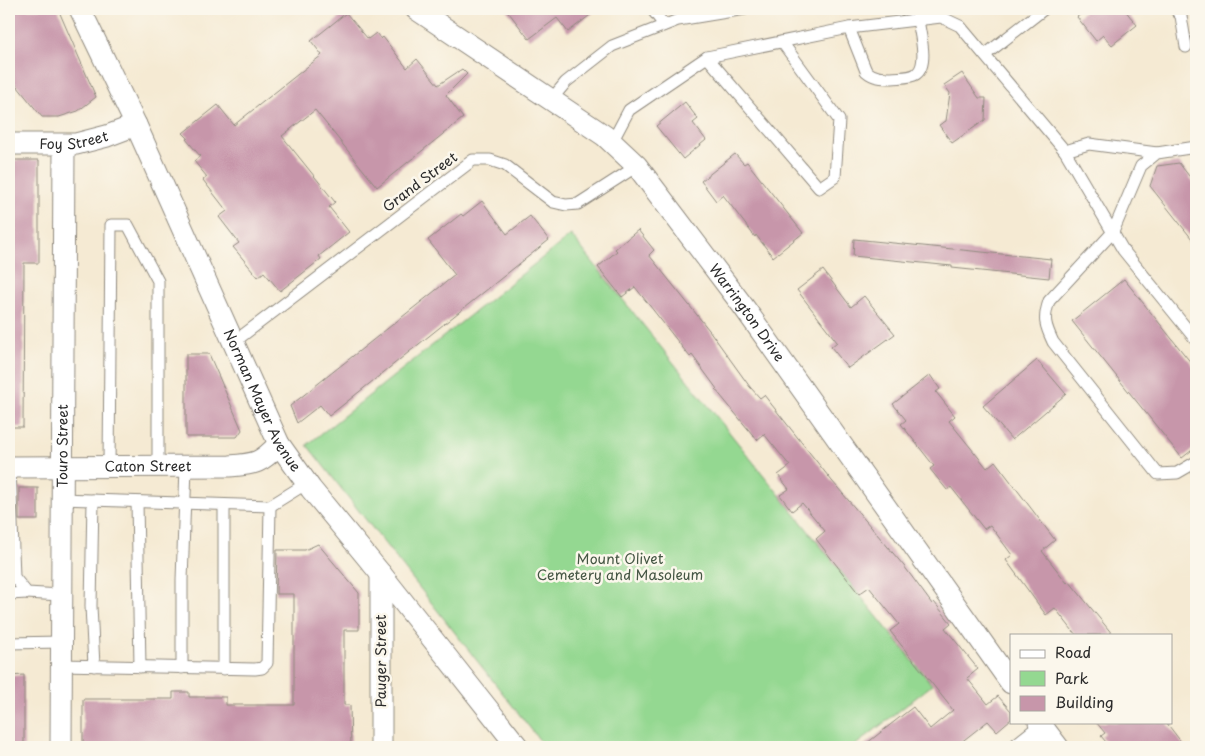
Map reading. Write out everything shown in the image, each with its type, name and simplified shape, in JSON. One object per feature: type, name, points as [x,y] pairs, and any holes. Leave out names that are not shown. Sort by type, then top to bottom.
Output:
[{"type":"street","name":"Norman Mayer Avenue","points":[[80,9],[136,125],[279,444],[307,483],[518,747]]},
{"type":"street","name":"Warrington Drive","points":[[416,9],[612,142],[637,166],[743,306],[1010,682]]},
{"type":"street","name":"Foy Street","points":[[9,144],[64,145],[90,141],[136,125]]},
{"type":"street","name":"Touro Street","points":[[61,747],[64,145]]},
{"type":"street","name":"Caton Street","points":[[10,467],[186,467],[250,464],[264,459],[279,444]]},
{"type":"street","name":"Pauger Street","points":[[381,574],[381,747]]},
{"type":"street","points":[[1020,747],[1041,725],[1058,747]]},
{"type":"lane","points":[[652,9],[664,25]]},
{"type":"lane","points":[[551,100],[566,82],[612,46],[678,20],[745,9]]},
{"type":"lane","points":[[985,55],[1044,9]]},
{"type":"lane","points":[[1175,9],[1180,16],[1186,47]]},
{"type":"lane","points":[[612,142],[629,110],[707,57],[849,28],[941,17],[960,26],[1065,150],[1123,250],[1196,340]]},
{"type":"lane","points":[[849,28],[866,71],[869,74],[881,78],[909,76],[921,69],[923,58],[918,20]]},
{"type":"lane","points":[[707,57],[819,188],[836,177],[839,120],[782,42]]},
{"type":"lane","points":[[1065,150],[1089,144],[1158,153],[1196,147]]},
{"type":"lane","points":[[1158,153],[1141,166],[1113,232],[1049,301],[1045,313],[1046,326],[1053,342],[1158,474],[1177,473],[1196,462]]},
{"type":"lane","name":"Grand Street","points":[[234,342],[473,160],[490,160],[505,165],[553,202],[566,205],[578,204],[637,166]]},
{"type":"lane","points":[[109,467],[111,225],[128,225],[158,281],[158,467]]},
{"type":"lane","points":[[10,467],[14,577],[27,594]]},
{"type":"lane","points":[[182,668],[182,580],[186,467]]},
{"type":"lane","points":[[61,499],[270,506],[307,483]]},
{"type":"lane","points":[[93,500],[91,606],[94,666]]},
{"type":"lane","points":[[137,502],[140,667]]},
{"type":"lane","points":[[224,505],[224,669]]},
{"type":"lane","points":[[61,665],[224,669],[262,668],[266,663],[270,506]]},
{"type":"lane","points":[[9,594],[61,594]]},
{"type":"lane","points":[[9,642],[61,642]]},
{"type":"green space","name":"Mount Olivet Cemetery and Masoleum","points":[[571,235],[932,685],[853,747],[545,747],[307,445]]},
{"type":"building","points":[[15,9],[58,9],[96,97],[78,111],[59,117],[42,117],[9,76],[9,16]]},
{"type":"building","points":[[506,9],[598,9],[568,32],[557,18],[529,39]]},
{"type":"building","points":[[1087,9],[1124,9],[1137,25],[1112,45],[1103,35],[1096,41],[1077,17]]},
{"type":"building","points":[[346,13],[368,39],[376,33],[381,39],[383,37],[407,68],[417,59],[438,85],[462,69],[467,74],[446,95],[463,118],[377,187],[315,110],[282,136],[335,202],[329,207],[349,232],[319,256],[321,259],[280,291],[264,272],[258,277],[233,247],[239,243],[219,217],[227,211],[203,180],[207,177],[194,161],[200,156],[183,133],[218,105],[234,125],[322,55],[311,41]]},
{"type":"building","points":[[962,73],[979,98],[986,98],[985,120],[952,143],[939,125],[946,121],[950,93],[944,85]]},
{"type":"building","points":[[685,102],[698,119],[693,123],[706,140],[683,159],[656,126]]},
{"type":"building","points":[[735,154],[744,164],[747,162],[803,233],[773,257],[723,195],[716,201],[701,181]]},
{"type":"building","points":[[9,160],[39,160],[39,263],[24,263],[23,427],[9,427]]},
{"type":"building","points":[[1179,163],[1196,185],[1196,244],[1150,186],[1157,166]]},
{"type":"building","points":[[482,201],[507,234],[530,216],[549,240],[329,416],[320,405],[297,423],[290,406],[455,275],[428,240],[461,214],[463,216]]},
{"type":"building","points":[[638,230],[654,250],[649,255],[709,330],[750,387],[760,398],[764,395],[832,481],[904,566],[932,604],[934,602],[951,623],[945,628],[978,669],[967,678],[988,704],[998,696],[1010,710],[1010,720],[997,731],[988,721],[955,747],[862,747],[913,707],[930,729],[953,710],[890,631],[899,624],[869,587],[859,594],[816,539],[825,531],[802,503],[792,511],[780,495],[789,489],[778,475],[790,466],[764,434],[757,440],[716,390],[692,355],[690,357],[635,287],[622,297],[598,267],[617,251],[615,249]]},
{"type":"building","points":[[854,239],[1051,259],[1049,278],[853,256]]},
{"type":"building","points":[[823,270],[851,307],[864,296],[895,334],[848,368],[831,347],[837,342],[797,290]]},
{"type":"building","points":[[1124,279],[1196,369],[1196,447],[1182,458],[1072,321]]},
{"type":"building","points":[[186,354],[209,354],[242,430],[237,437],[186,437]]},
{"type":"building","points":[[1037,360],[1066,394],[1012,440],[983,406]]},
{"type":"building","points":[[930,375],[940,389],[936,392],[955,416],[949,421],[987,468],[995,461],[1055,540],[1042,551],[1067,583],[1069,581],[1112,634],[1075,634],[1055,608],[1046,615],[1006,560],[1012,555],[990,525],[984,529],[951,487],[947,490],[930,469],[934,466],[901,424],[906,420],[893,404]]},
{"type":"building","points":[[19,488],[38,488],[38,520],[19,520]]},
{"type":"building","points":[[318,544],[359,593],[359,630],[344,630],[344,705],[350,705],[351,747],[83,747],[83,699],[173,699],[173,692],[189,692],[189,697],[226,697],[226,705],[294,705],[294,594],[276,594],[277,550],[305,550]]},
{"type":"building","points":[[24,675],[24,747],[9,747],[9,676]]},
{"type":"building","points":[[1098,724],[1168,724],[1185,747],[1110,747],[1101,736],[1105,733]]}]
